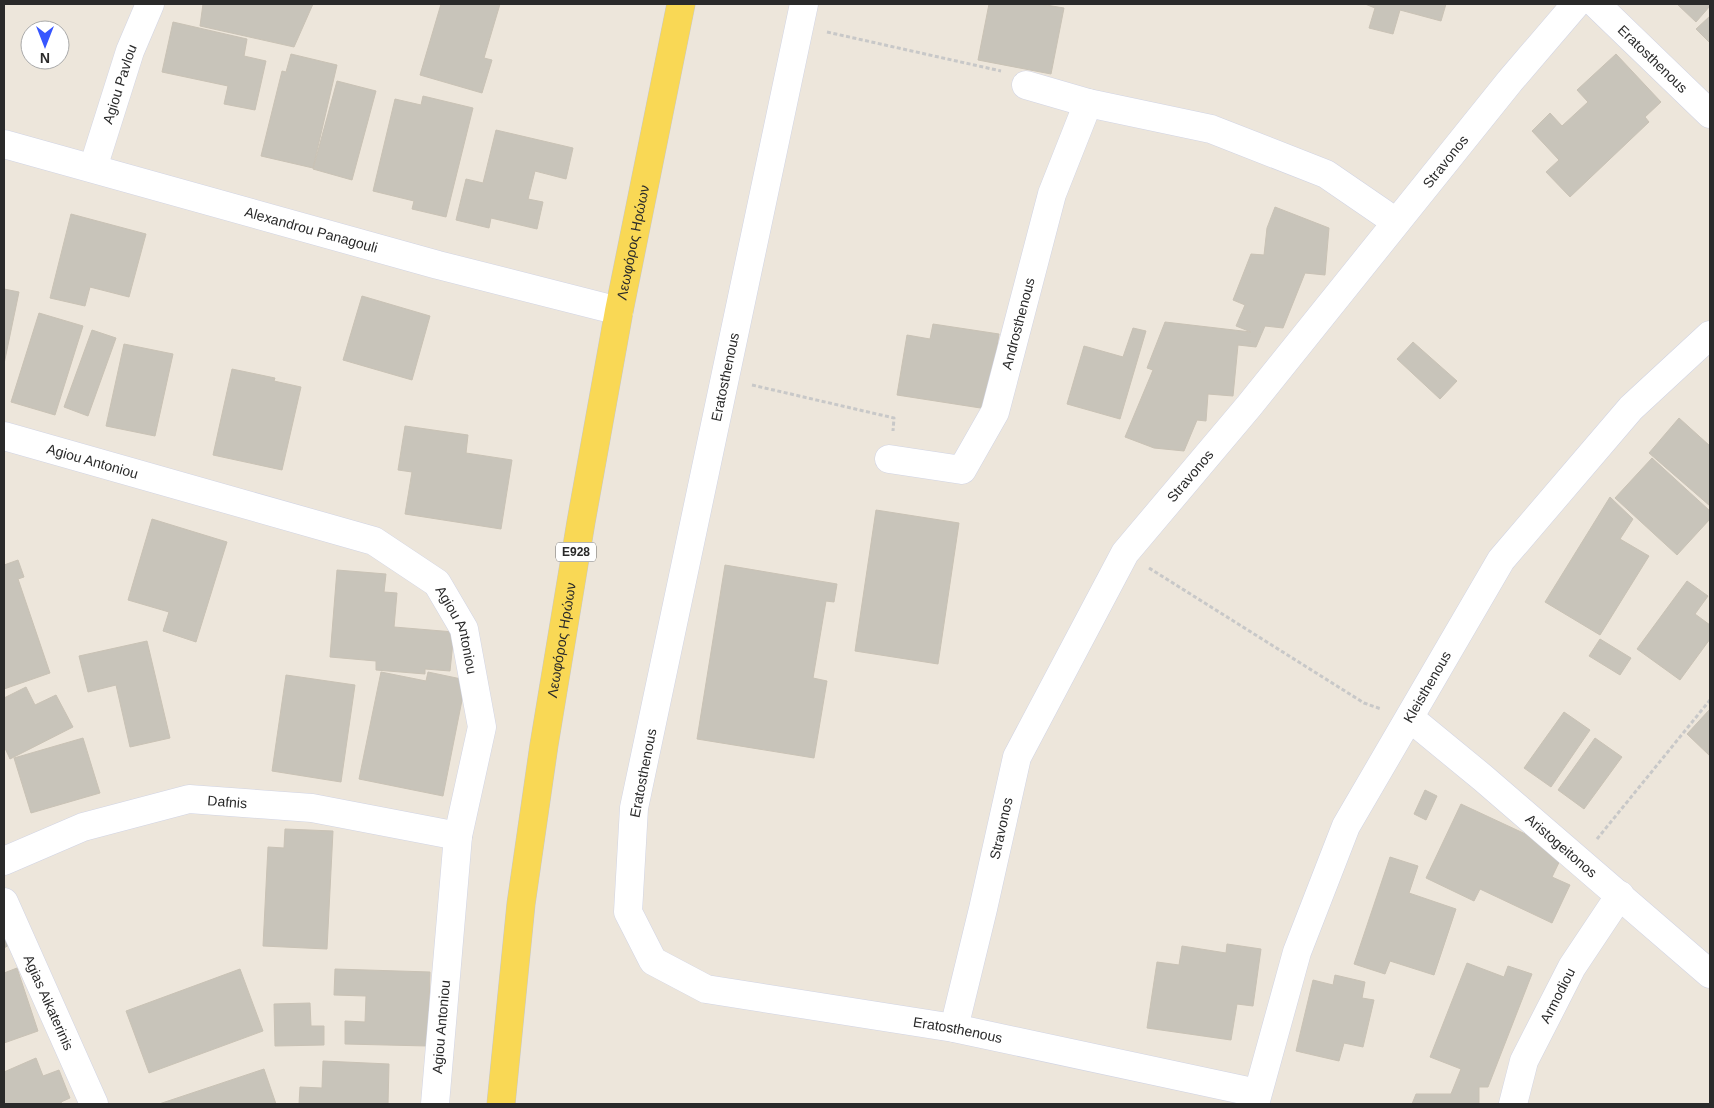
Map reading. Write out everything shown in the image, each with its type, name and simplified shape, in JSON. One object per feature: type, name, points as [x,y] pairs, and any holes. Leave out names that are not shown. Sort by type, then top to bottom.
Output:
[{"type":"main road","name":"Λεωφόρος Ηρώων","points":[[501,1104],[521,904],[544,744],[619,311],[680,4]]},
{"type":"street","name":"Agiou Pavlou","points":[[94,168],[130,51],[150,4]]},
{"type":"street","name":"Stravonos","points":[[954,1028],[1017,757],[1126,553],[1249,406],[1510,81],[1576,4]]},
{"type":"street","name":"Eratosthenous","points":[[1596,4],[1710,114]]},
{"type":"street","name":"Eratosthenous","points":[[801,15],[634,808],[628,912],[653,961],[706,988],[954,1028],[1256,1099]]},
{"type":"street","points":[[1026,85],[1088,103],[1211,129],[1326,174],[1396,222]]},
{"type":"street","name":"Androsthenous","points":[[890,459],[962,470],[995,412],[1052,194],[1088,103]]},
{"type":"street","name":"Alexandrou Panagouli","points":[[4,144],[438,265],[619,311]]},
{"type":"street","name":"Kleisthenous","points":[[1256,1099],[1298,952],[1346,826],[1501,560],[1632,408],[1710,335]]},
{"type":"street","name":"Agiou Antoniou","points":[[4,436],[374,541],[438,583],[464,629],[482,727],[458,836],[435,1104]]},
{"type":"street","name":"Aristogeitonos","points":[[1410,718],[1620,895],[1710,974]]},
{"type":"street","name":"Dafnis","points":[[4,861],[83,826],[189,799],[312,808],[458,836]]},
{"type":"street","name":"Armodiou","points":[[1513,1104],[1524,1061],[1572,967],[1620,895]]},
{"type":"street","name":"Agias Aikaterinis","points":[[4,902],[94,1104]]},
{"type":"path","points":[[801,15],[1014,74],[1026,85]]},
{"type":"path","points":[[725,378],[894,418],[890,459]]},
{"type":"path","points":[[1126,553],[1364,703],[1410,718]]},
{"type":"path","points":[[1580,861],[1710,700]]},
{"type":"building","points":[[203,4],[313,4],[294,47],[200,26]]},
{"type":"building","points":[[441,4],[500,4],[484,58],[492,60],[482,93],[420,75]]},
{"type":"building","points":[[989,4],[1040,4],[1064,8],[1051,74],[978,60]]},
{"type":"building","points":[[1365,4],[1446,4],[1441,21],[1400,10],[1393,34],[1369,28],[1375,8]]},
{"type":"building","points":[[1677,4],[1710,4],[1710,6],[1696,22]]},
{"type":"building","points":[[1710,16],[1710,43],[1696,29]]},
{"type":"building","points":[[173,22],[247,39],[244,56],[266,61],[255,110],[224,104],[228,86],[162,72]]},
{"type":"building","points":[[291,54],[337,65],[313,168],[261,156],[282,71],[286,72]]},
{"type":"building","points":[[1616,54],[1661,102],[1645,117],[1649,122],[1570,197],[1546,172],[1559,160],[1532,131],[1550,113],[1562,126],[1588,102],[1577,90]]},
{"type":"building","points":[[337,81],[376,91],[352,180],[313,169]]},
{"type":"building","points":[[423,96],[473,108],[446,217],[412,209],[414,201],[373,191],[395,99],[421,105]]},
{"type":"building","points":[[496,130],[573,148],[566,179],[535,171],[528,199],[543,202],[537,229],[491,218],[489,228],[456,220],[466,179],[483,183]]},
{"type":"building","points":[[1275,207],[1329,228],[1325,275],[1305,273],[1283,328],[1265,326],[1256,347],[1238,345],[1233,396],[1208,394],[1206,421],[1197,420],[1184,451],[1154,448],[1125,437],[1153,370],[1147,368],[1165,322],[1251,332],[1236,326],[1245,305],[1233,300],[1251,254],[1264,255],[1267,228]]},
{"type":"building","points":[[71,214],[146,234],[129,297],[90,287],[85,306],[50,298]]},
{"type":"building","points":[[4,289],[19,292],[4,364]]},
{"type":"building","points":[[362,296],[430,316],[412,380],[343,360]]},
{"type":"building","points":[[39,313],[83,326],[55,415],[11,402]]},
{"type":"building","points":[[933,324],[999,334],[987,409],[897,395],[907,335],[930,339]]},
{"type":"building","points":[[1133,328],[1146,331],[1120,419],[1067,404],[1084,346],[1123,357]]},
{"type":"building","points":[[92,330],[116,338],[88,416],[64,407]]},
{"type":"building","points":[[1413,342],[1457,381],[1440,399],[1397,359]]},
{"type":"building","points":[[124,344],[173,354],[155,436],[106,426]]},
{"type":"building","points":[[232,369],[275,378],[274,381],[301,387],[282,470],[213,455]]},
{"type":"building","points":[[1679,418],[1710,446],[1710,506],[1649,453]]},
{"type":"building","points":[[405,426],[468,435],[466,453],[512,460],[501,529],[405,514],[412,472],[398,470]]},
{"type":"building","points":[[1652,458],[1710,511],[1710,519],[1677,555],[1615,498]]},
{"type":"building","points":[[1610,497],[1633,519],[1620,539],[1649,556],[1600,635],[1545,602]]},
{"type":"building","points":[[876,510],[959,523],[938,664],[855,651]]},
{"type":"building","points":[[152,519],[227,542],[196,642],[163,631],[169,612],[128,600]]},
{"type":"building","points":[[18,560],[24,577],[18,579],[50,673],[4,689],[4,565]]},
{"type":"building","points":[[725,565],[837,584],[834,602],[826,601],[813,678],[827,681],[814,758],[697,739]]},
{"type":"building","points":[[337,570],[386,574],[384,592],[397,593],[394,627],[454,632],[450,671],[425,669],[425,674],[376,670],[376,661],[330,657]]},
{"type":"building","points":[[1687,581],[1708,596],[1695,614],[1710,625],[1710,639],[1680,680],[1637,649]]},
{"type":"building","points":[[1600,639],[1631,658],[1620,675],[1589,656]]},
{"type":"building","points":[[147,641],[170,738],[130,747],[116,685],[88,692],[79,656]]},
{"type":"building","points":[[381,672],[426,681],[428,672],[466,680],[443,796],[359,779]]},
{"type":"building","points":[[286,675],[355,685],[341,782],[272,771]]},
{"type":"building","points":[[26,687],[35,705],[56,695],[73,727],[10,759],[4,746],[4,698]]},
{"type":"building","points":[[1710,709],[1710,756],[1687,734]]},
{"type":"building","points":[[1564,712],[1590,730],[1551,787],[1524,768]]},
{"type":"building","points":[[83,738],[100,793],[31,813],[14,758]]},
{"type":"building","points":[[1595,738],[1622,757],[1584,809],[1558,790]]},
{"type":"building","points":[[1425,790],[1437,796],[1426,820],[1414,814]]},
{"type":"building","points":[[1461,804],[1564,852],[1552,877],[1570,885],[1552,923],[1480,889],[1474,901],[1426,878]]},
{"type":"building","points":[[285,829],[333,831],[327,949],[263,946],[268,847],[284,848]]},
{"type":"building","points":[[1390,857],[1418,866],[1409,893],[1456,909],[1434,975],[1390,961],[1385,974],[1354,964]]},
{"type":"building","points":[[4,935],[9,945],[4,948]]},
{"type":"building","points":[[1227,944],[1261,949],[1253,1006],[1237,1004],[1231,1040],[1147,1028],[1157,962],[1179,965],[1182,946],[1226,953]]},
{"type":"building","points":[[1467,963],[1504,977],[1508,966],[1532,974],[1488,1087],[1479,1087],[1479,1104],[1412,1104],[1416,1094],[1451,1094],[1461,1069],[1430,1057]]},
{"type":"building","points":[[17,968],[38,1031],[4,1043],[4,973]]},
{"type":"building","points":[[240,969],[263,1031],[149,1073],[126,1011]]},
{"type":"building","points":[[335,969],[430,972],[428,1046],[345,1044],[345,1021],[365,1022],[366,996],[334,995]]},
{"type":"building","points":[[1335,975],[1365,982],[1362,998],[1374,1000],[1363,1047],[1344,1043],[1339,1061],[1296,1051],[1313,980],[1333,985]]},
{"type":"building","points":[[310,1003],[311,1026],[324,1026],[324,1045],[275,1046],[274,1004]]},
{"type":"building","points":[[36,1058],[43,1076],[59,1070],[70,1098],[61,1102],[62,1104],[4,1104],[4,1072]]},
{"type":"building","points":[[323,1061],[389,1064],[388,1104],[299,1104],[300,1087],[322,1088]]},
{"type":"building","points":[[264,1069],[276,1104],[159,1104]]}]
